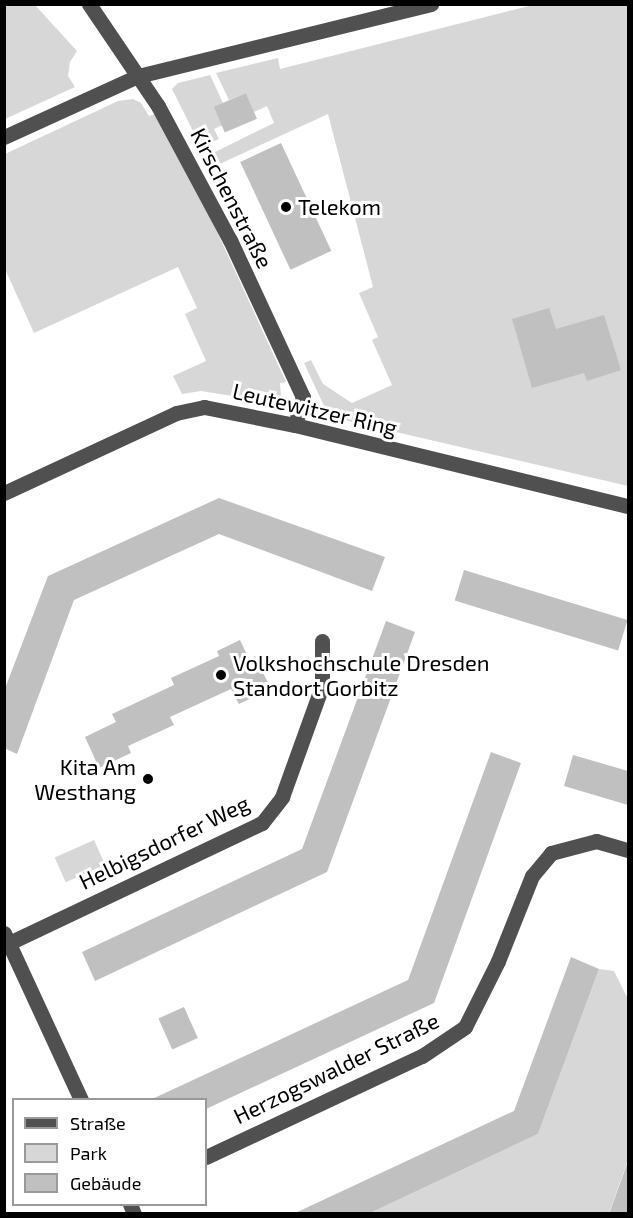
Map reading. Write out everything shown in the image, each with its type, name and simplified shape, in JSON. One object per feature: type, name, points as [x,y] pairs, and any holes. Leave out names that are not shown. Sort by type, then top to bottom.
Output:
[{"type":"street","name":"Kirschenstraße","points":[[89,4],[138,76],[189,158],[303,397],[295,425]]},
{"type":"street","points":[[4,137],[138,76],[431,4]]},
{"type":"street","name":"Leutewitzer Ring","points":[[4,494],[176,413],[204,407],[295,425],[628,506]]},
{"type":"street","name":"Helbigsdorfer Weg","points":[[7,938],[262,823],[282,797],[322,686],[322,641]]},
{"type":"street","name":"Herzogswalder Straße","points":[[207,1157],[422,1056],[465,1027],[489,982],[532,876],[551,853],[596,841],[628,850]]},
{"type":"street","points":[[7,938],[80,1098]]},
{"type":"green space","points":[[4,5],[35,5],[77,51],[70,62],[68,76],[75,87],[5,119]]},
{"type":"green space","points":[[533,5],[628,5],[628,486],[340,419],[326,410],[304,363],[311,360],[323,384],[352,403],[392,385],[372,340],[378,337],[359,293],[373,287],[328,114],[213,167],[207,156],[274,123],[267,106],[254,112],[246,93],[229,100],[216,73],[278,58],[280,69]]},
{"type":"green space","points":[[210,75],[223,103],[214,107],[223,125],[214,129],[219,139],[201,147],[172,89],[178,83]]},
{"type":"green space","points":[[133,99],[141,103],[149,116],[155,114],[208,212],[286,382],[280,383],[281,397],[277,400],[270,402],[201,391],[182,394],[173,376],[206,361],[185,314],[197,308],[178,267],[34,333],[5,269],[5,154],[118,101]]},
{"type":"green space","points":[[94,840],[105,865],[66,882],[55,857]]},
{"type":"green space","points":[[599,969],[614,971],[628,999],[628,1160],[609,1213],[368,1214],[538,1134]]},
{"type":"building","points":[[246,93],[257,119],[225,132],[214,107]]},
{"type":"building","name":"Telekom","points":[[281,143],[331,251],[291,270],[240,162]]},
{"type":"building","points":[[549,308],[556,329],[604,315],[621,370],[587,381],[584,373],[532,388],[512,319]]},
{"type":"building","points":[[219,498],[385,557],[372,591],[219,534],[74,600],[17,754],[4,748],[4,691],[48,576]]},
{"type":"building","points":[[464,570],[628,620],[618,651],[455,601]]},
{"type":"building","points":[[386,621],[415,632],[327,872],[95,981],[82,952],[302,849]]},
{"type":"building","points":[[240,640],[249,659],[255,656],[271,689],[239,704],[231,689],[170,717],[174,725],[128,746],[131,753],[99,768],[85,737],[116,722],[112,714],[174,685],[171,678],[219,656],[217,651]]},
{"type":"building","points":[[491,752],[521,763],[434,1003],[207,1109],[207,1098],[154,1098],[408,980]]},
{"type":"building","points":[[573,755],[628,771],[628,805],[564,786]]},
{"type":"building","points":[[571,957],[599,969],[538,1134],[368,1214],[293,1214],[514,1111]]},
{"type":"building","points":[[184,1007],[198,1038],[172,1049],[158,1018]]},
{"type":"building","points":[[627,1164],[628,1214],[609,1214]]},
{"type":"place","name":"Telekom","points":[[286,207]]},
{"type":"place","name":"Volkshochschule Dresden Standort Gorbitz","points":[[221,675]]},
{"type":"place","name":"Kita Am Westhang","points":[[148,779]]}]
